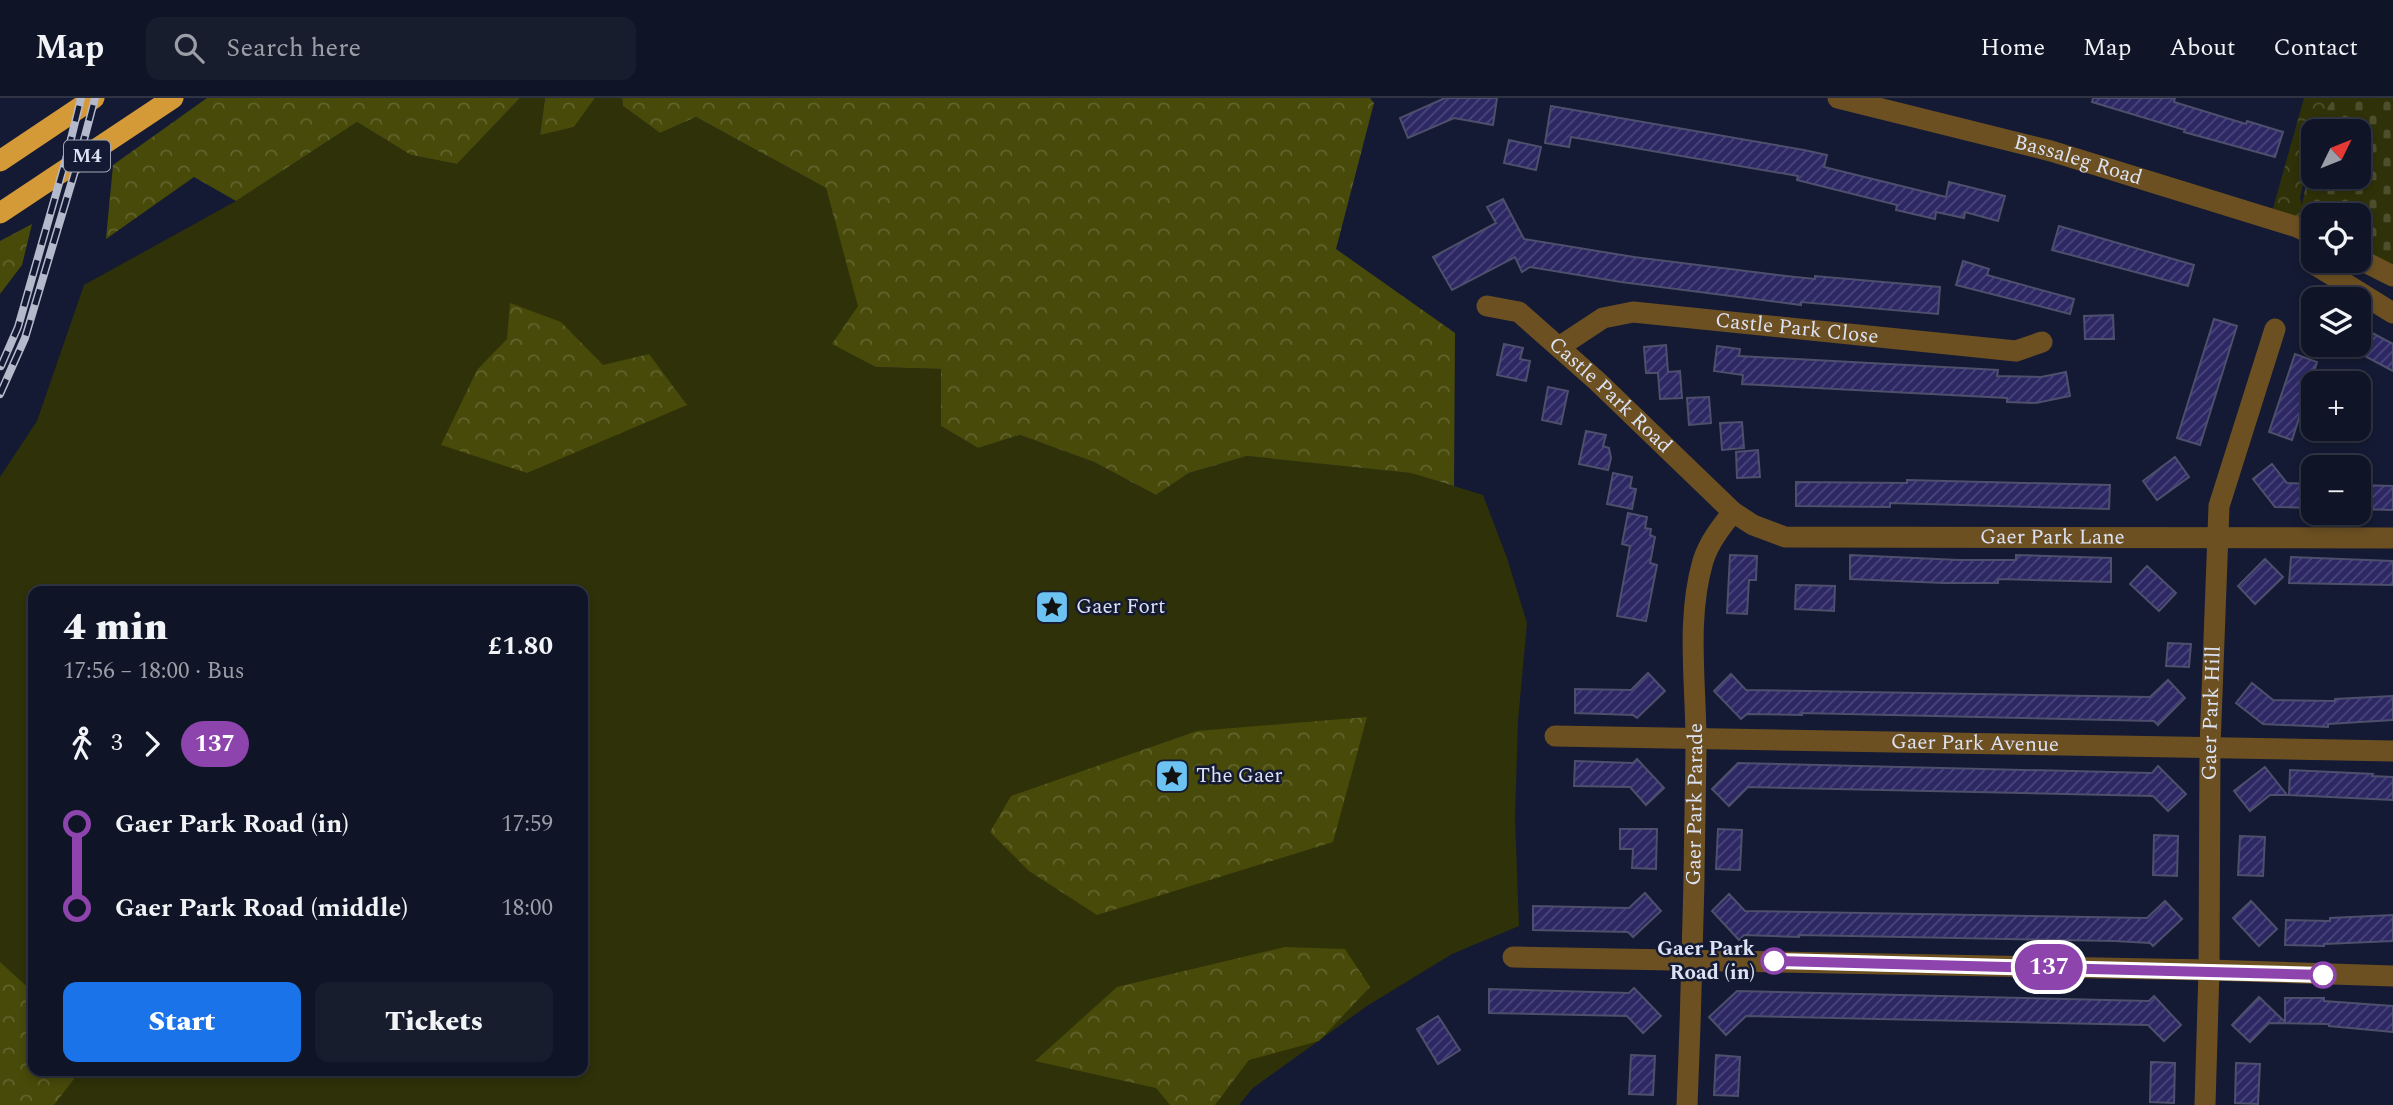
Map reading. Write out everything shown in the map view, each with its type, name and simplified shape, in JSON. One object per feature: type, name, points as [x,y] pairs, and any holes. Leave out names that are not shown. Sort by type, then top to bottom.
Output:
[{"type":"highway","name":"M4","points":[[0,159],[94,98]]},
{"type":"highway","name":"M4","points":[[0,214],[173,98]]},
{"type":"street","name":"Bassaleg Road","points":[[1838,98],[2051,151],[2301,229]]},
{"type":"street","points":[[2371,265],[2393,276]]},
{"type":"street","points":[[2329,273],[2393,313]]},
{"type":"street","name":"Castle Park Road","points":[[1487,306],[1519,312],[1728,507]]},
{"type":"street","name":"Castle Park Close","points":[[1559,347],[1603,318],[1633,312],[2016,351],[2042,342]]},
{"type":"street","name":"Gaer Park Hill","points":[[2205,1105],[2216,537],[2219,506],[2275,329]]},
{"type":"street","name":"Gaer Park Lane","points":[[1728,507],[1753,525],[1785,537],[2393,538]]},
{"type":"street","name":"Gaer Park Parade","points":[[1687,1105],[1693,960],[1696,738],[1693,627],[1703,560],[1728,507]]},
{"type":"street","name":"Gaer Park Avenue","points":[[1555,736],[2393,751]]},
{"type":"street","points":[[1513,957],[2393,976]]},
{"type":"green space","points":[[207,98],[520,98],[457,164],[411,155],[357,122],[236,201],[194,177],[106,239],[113,165]]},
{"type":"green space","name":"Gaer Fort","points":[[520,98],[545,98],[540,134],[574,127],[595,98],[622,98],[623,106],[660,133],[696,117],[826,188],[876,367],[942,369],[941,426],[978,448],[1020,435],[1094,462],[1156,495],[1189,473],[1247,456],[1412,473],[1483,495],[1507,558],[1527,623],[1518,721],[1515,817],[1519,926],[1452,954],[1367,1006],[1253,1088],[1239,1105],[0,1105],[0,477],[37,421],[84,285],[236,201],[357,122],[411,155],[457,164]]},
{"type":"green space","points":[[545,98],[595,98],[574,127],[540,135]]},
{"type":"green space","points":[[622,98],[1370,98],[1374,103],[1336,249],[1455,333],[1454,486],[1411,473],[1247,456],[1189,473],[1156,495],[1094,462],[1020,435],[978,448],[941,426],[941,369],[876,367],[832,344],[858,306],[826,188],[696,117],[660,133],[623,106]]},
{"type":"green space","points":[[2304,98],[2335,98],[2321,119],[2301,119],[2301,222],[2297,227],[2270,219]]},
{"type":"green space","points":[[2326,98],[2393,98],[2393,276],[2371,265],[2371,203],[2302,203],[2305,189],[2371,189],[2371,119],[2322,119]]},
{"type":"green space","points":[[2301,209],[2301,229],[2297,227]]},
{"type":"green space","points":[[32,224],[22,265],[0,294],[0,241]]},
{"type":"green space","points":[[510,303],[561,322],[603,365],[649,354],[687,405],[527,473],[441,445],[477,370],[507,339]]},
{"type":"green space","points":[[1367,717],[1333,842],[1097,915],[1029,871],[990,832],[1011,796],[1197,731]]},
{"type":"green space","points":[[1285,947],[1345,949],[1370,987],[1319,1041],[1249,1060],[1215,1105],[1170,1105],[1156,1088],[1035,1061],[1117,987]]},
{"type":"green space","points":[[0,962],[28,987],[28,1076],[76,1076],[54,1105],[0,1105]]},
{"type":"building","points":[[1445,98],[1497,98],[1493,125],[1454,118],[1408,138],[1400,118]]},
{"type":"building","points":[[2093,98],[2175,98],[2174,102],[2246,124],[2247,121],[2283,132],[2275,157],[2184,132],[2185,130],[2092,102]]},
{"type":"building","points":[[1551,106],[1827,155],[1824,167],[1946,197],[1949,182],[2005,196],[1998,221],[1965,212],[1964,218],[1936,212],[1935,219],[1896,210],[1897,205],[1797,180],[1798,176],[1571,137],[1569,147],[1545,143]]},
{"type":"building","points":[[1509,140],[1541,147],[1536,170],[1504,163]]},
{"type":"building","points":[[1503,199],[1524,239],[1634,257],[1786,276],[1940,287],[1938,314],[1801,302],[1801,305],[1621,282],[1530,267],[1522,272],[1515,257],[1452,290],[1433,257],[1496,223],[1487,207]]},
{"type":"building","points":[[2059,226],[2194,265],[2188,286],[2052,250]]},
{"type":"building","points":[[1963,261],[1989,269],[1987,275],[2074,299],[2070,314],[1956,285]]},
{"type":"building","points":[[2113,315],[2114,339],[2085,339],[2084,316]]},
{"type":"building","points":[[2214,319],[2237,326],[2200,445],[2177,438]]},
{"type":"building","points":[[2371,332],[2393,344],[2393,371],[2367,357],[2371,357]]},
{"type":"building","points":[[1504,344],[1523,348],[1520,359],[1530,361],[1526,381],[1497,375]]},
{"type":"building","points":[[1666,345],[1668,372],[1680,371],[1682,398],[1660,399],[1658,373],[1646,373],[1644,347]]},
{"type":"building","points":[[1717,346],[1740,349],[1739,356],[1998,370],[1997,376],[2041,377],[2066,372],[2070,396],[2036,403],[2007,402],[2007,398],[1742,384],[1743,375],[1714,371]]},
{"type":"building","points":[[2295,354],[2317,362],[2314,371],[2301,371],[2301,412],[2292,440],[2269,432]]},
{"type":"building","points":[[1548,387],[1568,391],[1561,424],[1542,420]]},
{"type":"building","points":[[1709,397],[1711,423],[1689,425],[1687,398]]},
{"type":"building","points":[[1742,422],[1744,448],[1722,450],[1720,423]]},
{"type":"building","points":[[1586,431],[1606,435],[1603,446],[1609,448],[1611,458],[1608,470],[1579,464]]},
{"type":"building","points":[[1758,450],[1760,477],[1737,478],[1736,452]]},
{"type":"building","points":[[2175,457],[2189,477],[2157,500],[2143,481]]},
{"type":"building","points":[[2272,464],[2287,483],[2301,484],[2301,508],[2275,507],[2253,479]]},
{"type":"building","points":[[1613,473],[1632,477],[1630,488],[1636,489],[1632,509],[1607,504]]},
{"type":"building","points":[[1907,480],[2110,485],[2109,509],[1890,503],[1890,507],[1796,506],[1796,482],[1907,483]]},
{"type":"building","points":[[2371,485],[2393,486],[2393,510],[2371,509]]},
{"type":"building","points":[[1628,513],[1647,517],[1645,528],[1651,529],[1650,535],[1655,537],[1650,563],[1657,565],[1646,621],[1617,616],[1630,546],[1622,544]]},
{"type":"building","points":[[1730,555],[1757,556],[1756,580],[1749,580],[1747,614],[1727,613]]},
{"type":"building","points":[[1850,555],[1959,560],[2016,560],[2016,555],[2111,558],[2111,582],[1998,579],[1998,583],[1944,583],[1850,579]]},
{"type":"building","points":[[2291,557],[2393,561],[2393,585],[2289,583]]},
{"type":"building","points":[[2265,559],[2283,577],[2255,604],[2238,586]]},
{"type":"building","points":[[2147,566],[2176,593],[2159,611],[2130,584]]},
{"type":"building","points":[[1796,585],[1835,586],[1834,611],[1795,609]]},
{"type":"building","points":[[2168,643],[2191,644],[2189,667],[2166,666]]},
{"type":"building","points":[[1648,673],[1665,691],[1637,718],[1633,715],[1575,713],[1575,689],[1631,690]]},
{"type":"building","points":[[1731,674],[1746,690],[2150,697],[2168,680],[2185,698],[2158,725],[2154,721],[1802,713],[1747,714],[1741,719],[1714,691]]},
{"type":"building","points":[[2252,683],[2273,700],[2335,701],[2393,696],[2393,720],[2328,724],[2328,727],[2263,724],[2236,703]]},
{"type":"building","points":[[1637,759],[1664,788],[1646,805],[1630,787],[1574,786],[1575,761],[1633,763]]},
{"type":"building","points":[[1738,763],[2152,773],[2158,766],[2186,794],[2168,811],[2153,796],[1748,787],[1729,806],[1712,789]]},
{"type":"building","points":[[2265,767],[2287,795],[2270,795],[2250,811],[2234,791]]},
{"type":"building","points":[[2290,770],[2393,777],[2393,800],[2289,795]]},
{"type":"building","points":[[1620,829],[1657,829],[1656,869],[1632,868],[1633,849],[1620,849]]},
{"type":"building","points":[[1718,829],[1742,830],[1740,870],[1716,869]]},
{"type":"building","points":[[2154,835],[2178,836],[2177,876],[2153,875]]},
{"type":"building","points":[[2240,836],[2265,837],[2263,876],[2238,875]]},
{"type":"building","points":[[1645,893],[1661,911],[1633,937],[1628,932],[1533,930],[1533,906],[1629,908]]},
{"type":"building","points":[[1729,894],[1745,911],[2147,918],[2165,901],[2182,919],[2153,946],[2150,943],[2114,941],[1799,935],[1744,935],[1739,940],[1712,911]]},
{"type":"building","points":[[2251,901],[2277,929],[2259,946],[2233,918]]},
{"type":"building","points":[[2393,915],[2393,941],[2324,946],[2285,945],[2286,920],[2330,921],[2330,918]]},
{"type":"building","points":[[1634,988],[1661,1016],[1643,1033],[1627,1016],[1489,1013],[1489,989],[1629,993]]},
{"type":"building","points":[[1737,991],[2149,1001],[2154,996],[2181,1025],[2164,1041],[2148,1025],[1746,1016],[1726,1035],[1709,1017]]},
{"type":"building","points":[[2259,997],[2285,1022],[2285,998],[2324,998],[2324,1001],[2393,1006],[2393,1032],[2329,1024],[2269,1023],[2250,1042],[2232,1025]]},
{"type":"building","points":[[1438,1016],[1460,1050],[1438,1064],[1417,1029]]},
{"type":"building","points":[[1631,1055],[1655,1056],[1653,1095],[1629,1094]]},
{"type":"building","points":[[1716,1055],[1740,1057],[1738,1096],[1714,1095]]},
{"type":"building","points":[[2151,1062],[2175,1063],[2174,1103],[2150,1102]]},
{"type":"building","points":[[2236,1063],[2260,1064],[2258,1104],[2235,1103]]},
{"type":"railway","points":[[1,366],[18,327],[81,98]]},
{"type":"railway","points":[[0,394],[25,338],[95,98]]},
{"type":"bus line","name":"137","points":[[1774,961],[2323,975]]},
{"type":"place","name":"Gaer Fort","points":[[1052,607]]},
{"type":"place","name":"The Gaer","points":[[1172,776]]},
{"type":"place","name":"Gaer Park Road (in)","points":[[1774,961]]}]
